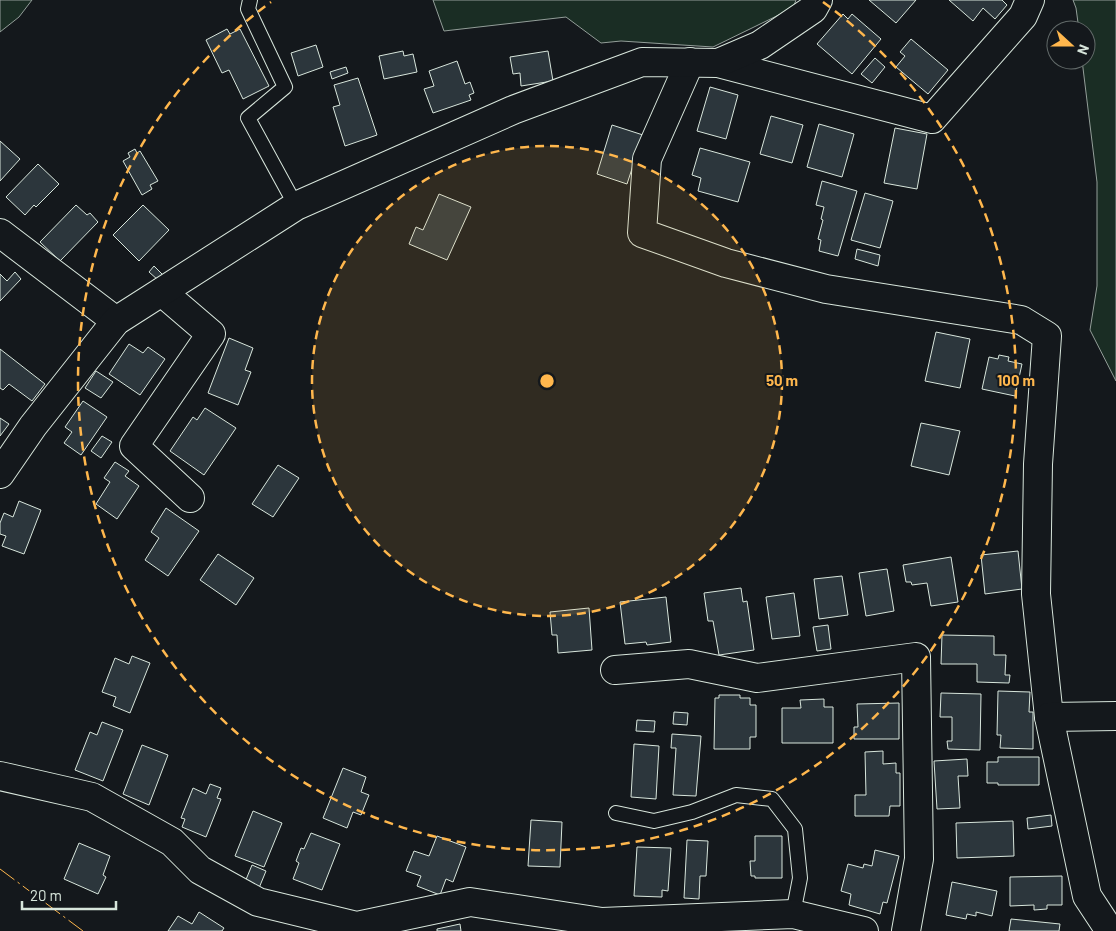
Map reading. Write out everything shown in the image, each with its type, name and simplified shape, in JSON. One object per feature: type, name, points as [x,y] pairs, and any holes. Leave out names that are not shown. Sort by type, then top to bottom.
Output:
[{"type":"street","points":[[718,63],[760,45],[813,9],[818,0]]},
{"type":"street","points":[[0,474],[33,426],[116,321],[296,206],[513,110],[642,62],[718,63],[932,119],[1023,16],[1030,0]]},
{"type":"street","points":[[690,62],[647,159],[642,233],[726,263],[826,289],[1022,320],[1047,336],[1038,464],[1036,594],[1049,717],[1086,896],[1110,931]]},
{"type":"street","points":[[0,233],[116,321]]},
{"type":"street","points":[[162,292],[211,334],[134,446],[190,498]]},
{"type":"street","points":[[615,670],[690,664],[757,678],[916,657],[919,859],[906,931]]},
{"type":"street","points":[[1049,717],[1116,716]]},
{"type":"street","points":[[0,776],[92,797],[172,842],[200,870],[258,902],[357,926],[470,902],[602,922],[793,914],[864,931]]},
{"type":"lane","points":[[250,0],[248,9],[285,87],[248,118],[296,206]]},
{"type":"lane","points":[[616,813],[654,821],[692,812],[736,795],[772,799],[795,829],[800,878],[793,914]]},
{"type":"green space","points":[[0,0],[32,0],[19,17],[0,32]]},
{"type":"green space","points":[[433,0],[796,0],[793,8],[713,47],[621,41],[601,43],[566,17],[444,31]]},
{"type":"green space","points":[[1073,0],[1116,0],[1116,381],[1090,330],[1097,286],[1097,182],[1083,70],[1096,70],[1096,20],[1078,20]]},
{"type":"building","points":[[869,0],[916,0],[896,23]]},
{"type":"building","points":[[949,0],[1002,0],[1007,5],[995,19],[983,8],[973,21]]},
{"type":"building","points":[[843,14],[848,19],[852,14],[881,39],[852,74],[817,44]]},
{"type":"building","points":[[227,29],[230,34],[240,29],[269,86],[243,99],[229,70],[222,73],[206,40]]},
{"type":"building","points":[[911,39],[948,70],[928,94],[896,67],[905,56],[900,52]]},
{"type":"building","points":[[316,45],[323,67],[298,76],[291,53]]},
{"type":"building","points":[[403,51],[404,56],[413,54],[417,72],[384,79],[379,56]]},
{"type":"building","points":[[548,51],[553,81],[521,86],[520,73],[513,74],[510,57]]},
{"type":"building","points":[[875,58],[885,67],[872,83],[861,74]]},
{"type":"building","points":[[457,61],[465,84],[470,82],[474,93],[469,95],[471,100],[433,113],[424,89],[434,86],[429,71]]},
{"type":"building","points":[[346,67],[348,73],[332,79],[330,72]]},
{"type":"building","points":[[358,78],[377,135],[345,146],[333,107],[340,105],[334,85]]},
{"type":"building","points":[[710,87],[738,95],[726,139],[697,131]]},
{"type":"building","points":[[771,116],[803,125],[792,163],[760,154]]},
{"type":"building","points":[[819,124],[854,134],[842,177],[807,167]]},
{"type":"building","points":[[612,125],[643,135],[627,184],[597,174]]},
{"type":"building","points":[[895,128],[927,134],[917,189],[884,183]]},
{"type":"building","points":[[0,141],[20,159],[0,181]]},
{"type":"building","points":[[700,148],[750,162],[738,202],[698,191],[701,178],[692,175]]},
{"type":"building","points":[[135,149],[137,153],[140,151],[158,181],[150,185],[152,189],[142,195],[123,161],[130,157],[128,153]]},
{"type":"building","points":[[38,164],[59,184],[25,215],[6,197]]},
{"type":"building","points":[[822,181],[857,191],[838,256],[819,251],[821,240],[818,239],[824,207],[816,205]]},
{"type":"building","points":[[865,193],[893,201],[880,248],[851,240]]},
{"type":"building","points":[[439,194],[471,207],[447,260],[409,244],[416,227],[423,230]]},
{"type":"building","points":[[76,205],[87,215],[90,213],[98,222],[60,261],[40,242]]},
{"type":"building","points":[[143,205],[169,230],[139,261],[113,235]]},
{"type":"building","points":[[857,249],[880,255],[878,266],[855,259]]},
{"type":"building","points":[[154,266],[163,275],[158,280],[149,272]]},
{"type":"building","points":[[15,272],[21,279],[0,301],[0,274],[7,281]]},
{"type":"building","points":[[936,332],[970,339],[960,388],[925,381]]},
{"type":"building","points":[[229,338],[253,348],[245,370],[251,372],[238,405],[208,393]]},
{"type":"building","points":[[129,344],[143,353],[148,347],[165,359],[140,395],[109,374]]},
{"type":"building","points":[[0,349],[45,384],[32,401],[9,384],[3,390],[0,388]]},
{"type":"building","points":[[999,355],[1009,357],[1008,361],[1022,364],[1015,396],[982,389],[989,357],[998,359]]},
{"type":"building","points":[[96,371],[113,382],[101,398],[85,388]]},
{"type":"building","points":[[83,401],[107,417],[81,455],[64,443],[72,432],[65,427]]},
{"type":"building","points":[[205,408],[236,428],[204,475],[170,451],[193,417],[197,420]]},
{"type":"building","points":[[0,418],[9,424],[0,436]]},
{"type":"building","points":[[921,423],[960,431],[949,475],[911,466]]},
{"type":"building","points":[[102,436],[112,442],[101,458],[91,451]]},
{"type":"building","points":[[115,462],[129,471],[125,476],[139,486],[117,519],[96,504],[110,482],[104,478]]},
{"type":"building","points":[[278,465],[299,478],[273,517],[252,504]]},
{"type":"building","points":[[19,501],[41,510],[24,554],[2,546],[6,536],[0,534],[0,523],[4,513],[13,517]]},
{"type":"building","points":[[166,508],[199,531],[168,576],[145,560],[159,538],[151,532]]},
{"type":"building","points":[[1018,551],[1022,589],[985,594],[981,555]]},
{"type":"building","points":[[218,554],[254,578],[236,605],[200,580]]},
{"type":"building","points":[[951,557],[958,602],[931,606],[927,583],[912,585],[911,582],[906,582],[903,565]]},
{"type":"building","points":[[887,569],[894,611],[866,616],[859,573]]},
{"type":"building","points":[[842,576],[848,615],[819,619],[814,579]]},
{"type":"building","points":[[741,588],[743,602],[747,601],[754,650],[719,655],[713,621],[708,621],[704,593]]},
{"type":"building","points":[[794,593],[800,636],[772,639],[766,597]]},
{"type":"building","points":[[666,597],[671,642],[647,645],[646,642],[625,644],[620,602]]},
{"type":"building","points":[[589,608],[592,650],[558,653],[557,635],[552,635],[550,612]]},
{"type":"building","points":[[828,625],[831,649],[817,651],[813,627]]},
{"type":"building","points":[[942,635],[994,636],[994,655],[1006,655],[1005,675],[1010,675],[1009,683],[977,682],[977,664],[941,664]]},
{"type":"building","points":[[132,656],[150,663],[130,713],[113,706],[116,697],[102,692],[115,658],[129,664]]},
{"type":"building","points":[[998,691],[1030,692],[1029,712],[1033,712],[1033,749],[1000,748],[1001,735],[997,735]]},
{"type":"building","points":[[941,693],[981,694],[980,750],[948,749],[947,741],[952,741],[952,717],[940,717]]},
{"type":"building","points":[[719,695],[740,695],[740,698],[750,698],[750,705],[756,705],[756,737],[750,737],[750,749],[714,749],[715,698],[719,698]]},
{"type":"building","points":[[824,699],[824,707],[833,707],[833,743],[782,743],[782,708],[801,708],[800,700]]},
{"type":"building","points":[[899,703],[899,739],[854,739],[854,727],[858,727],[857,704]]},
{"type":"building","points":[[674,712],[688,713],[687,725],[673,724]]},
{"type":"building","points":[[637,720],[655,721],[654,732],[636,731]]},
{"type":"building","points":[[102,722],[123,730],[103,781],[75,770],[90,732],[97,735]]},
{"type":"building","points":[[672,734],[701,736],[696,796],[673,795],[676,748],[671,748]]},
{"type":"building","points":[[634,744],[659,746],[656,799],[631,797]]},
{"type":"building","points":[[142,745],[168,755],[149,805],[123,794]]},
{"type":"building","points":[[883,751],[883,764],[896,763],[896,773],[900,773],[900,806],[890,806],[889,816],[855,816],[855,795],[866,795],[865,752]]},
{"type":"building","points":[[998,757],[1039,757],[1039,785],[998,785],[998,783],[987,783],[987,762],[998,762]]},
{"type":"building","points":[[967,759],[968,776],[958,776],[960,808],[937,809],[934,761]]},
{"type":"building","points":[[343,768],[366,777],[361,792],[369,795],[361,815],[353,812],[347,828],[323,818]]},
{"type":"building","points":[[210,784],[221,788],[217,798],[221,799],[206,837],[182,827],[185,819],[181,818],[193,788],[206,794]]},
{"type":"building","points":[[253,811],[282,823],[264,867],[235,856]]},
{"type":"building","points":[[1051,815],[1052,826],[1028,829],[1027,818]]},
{"type":"building","points":[[531,820],[562,822],[560,867],[528,866]]},
{"type":"building","points":[[1013,821],[1014,856],[957,858],[956,823]]},
{"type":"building","points":[[311,833],[340,844],[322,890],[293,879],[299,863],[296,861],[301,848],[304,849]]},
{"type":"building","points":[[437,836],[466,847],[453,882],[446,879],[440,895],[417,886],[421,876],[406,871],[414,851],[429,856]]},
{"type":"building","points":[[755,836],[782,836],[782,878],[755,878],[755,876],[751,876],[750,861],[755,861]]},
{"type":"building","points":[[687,840],[708,841],[706,876],[700,876],[699,899],[684,898]]},
{"type":"building","points":[[79,843],[110,856],[103,875],[106,877],[98,894],[64,879]]},
{"type":"building","points":[[637,847],[671,848],[668,891],[662,890],[662,897],[634,896]]},
{"type":"building","points":[[875,850],[899,856],[887,903],[883,902],[880,914],[849,905],[851,894],[841,891],[848,864],[863,868],[864,864],[872,866]]},
{"type":"building","points":[[252,865],[266,871],[259,888],[245,882]]},
{"type":"building","points":[[1062,876],[1062,905],[1047,905],[1047,909],[1034,910],[1034,905],[1010,906],[1010,877]]},
{"type":"building","points":[[952,882],[997,891],[992,916],[976,912],[976,916],[967,914],[966,919],[946,915]]},
{"type":"building","points":[[199,912],[224,928],[222,931],[168,931],[178,916],[192,924]]},
{"type":"building","points":[[1011,919],[1060,924],[1059,931],[1009,931]]},
{"type":"building","points":[[460,924],[461,931],[437,931],[437,929]]},
{"type":"power","points":[[0,869],[83,931]]}]
